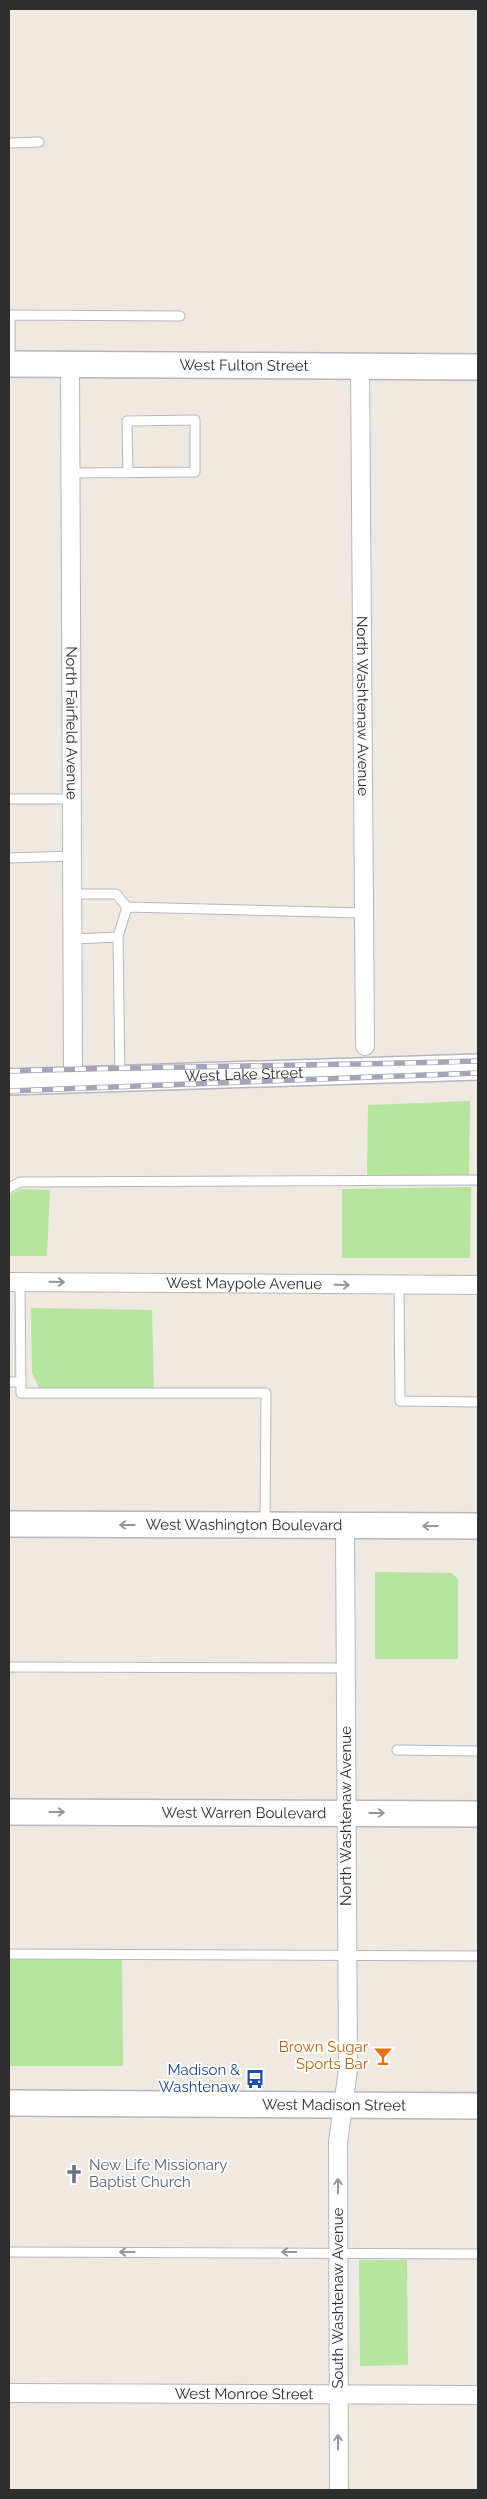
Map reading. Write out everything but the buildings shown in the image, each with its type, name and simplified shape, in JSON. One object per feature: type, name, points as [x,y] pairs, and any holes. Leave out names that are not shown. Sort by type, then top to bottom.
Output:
[{"type":"street","name":"West Fulton Street","points":[[9,364],[478,367]]},
{"type":"street","name":"North Fairfield Avenue","points":[[70,365],[74,856],[73,1080]]},
{"type":"street","name":"North Washtenaw Avenue","points":[[360,366],[366,1070]]},
{"type":"street","name":"West Lake Street","points":[[9,1082],[478,1067]]},
{"type":"street","name":"West Maypole Avenue","points":[[15,1282],[478,1285]]},
{"type":"street","name":"West Washington Boulevard","points":[[9,1524],[478,1526]]},
{"type":"street","name":"North Washtenaw Avenue","points":[[343,2106],[348,2070],[345,1525]]},
{"type":"street","name":"West Warren Boulevard","points":[[9,1812],[478,1814]]},
{"type":"street","name":"West Madison Street","points":[[9,2103],[478,2106]]},
{"type":"street","name":"South Washtenaw Avenue","points":[[339,2490],[338,2142],[343,2106]]},
{"type":"street","name":"West Monroe Street","points":[[9,2393],[478,2395]]},
{"type":"lane","points":[[9,143],[39,142]]},
{"type":"lane","points":[[9,364],[10,315],[180,316]]},
{"type":"lane","points":[[71,473],[128,473],[195,472],[195,420],[127,421],[128,473]]},
{"type":"lane","points":[[9,800],[73,799]]},
{"type":"lane","points":[[9,858],[74,856]]},
{"type":"lane","points":[[74,894],[116,894],[127,907],[364,913]]},
{"type":"lane","points":[[120,1078],[118,937],[127,907]]},
{"type":"lane","points":[[74,939],[118,937]]},
{"type":"lane","points":[[9,1188],[20,1182],[478,1180]]},
{"type":"lane","points":[[15,1282],[21,1393],[266,1393],[265,1525]]},
{"type":"lane","points":[[399,1285],[400,1401],[478,1402]]},
{"type":"lane","points":[[9,1382],[21,1382]]},
{"type":"lane","points":[[9,1667],[346,1668]]},
{"type":"lane","points":[[397,1750],[478,1751]]},
{"type":"lane","points":[[9,1954],[478,1956]]},
{"type":"lane","points":[[9,2252],[478,2254]]},
{"type":"green space","points":[[470,1101],[469,1175],[367,1175],[368,1105]]},
{"type":"green space","points":[[471,1187],[470,1258],[342,1258],[342,1189]]},
{"type":"green space","points":[[21,1189],[50,1190],[47,1256],[9,1256],[9,1195]]},
{"type":"green space","points":[[31,1308],[152,1310],[154,1391],[40,1390],[32,1373]]},
{"type":"green space","points":[[375,1572],[452,1573],[458,1579],[458,1659],[375,1659]]},
{"type":"green space","points":[[9,1959],[122,1960],[123,2066],[9,2066]]},
{"type":"green space","points":[[359,2260],[407,2260],[408,2365],[360,2366]]},
{"type":"railway","points":[[9,1071],[478,1061]]},
{"type":"railway","points":[[9,1091],[478,1073]]},
{"type":"place","name":"Brown Sugar Sports Bar","points":[[383,2056]]},
{"type":"place","name":"Madison & Washtenaw","points":[[255,2079]]},
{"type":"place","name":"New Life Missionary Baptist Church","points":[[74,2174]]}]
